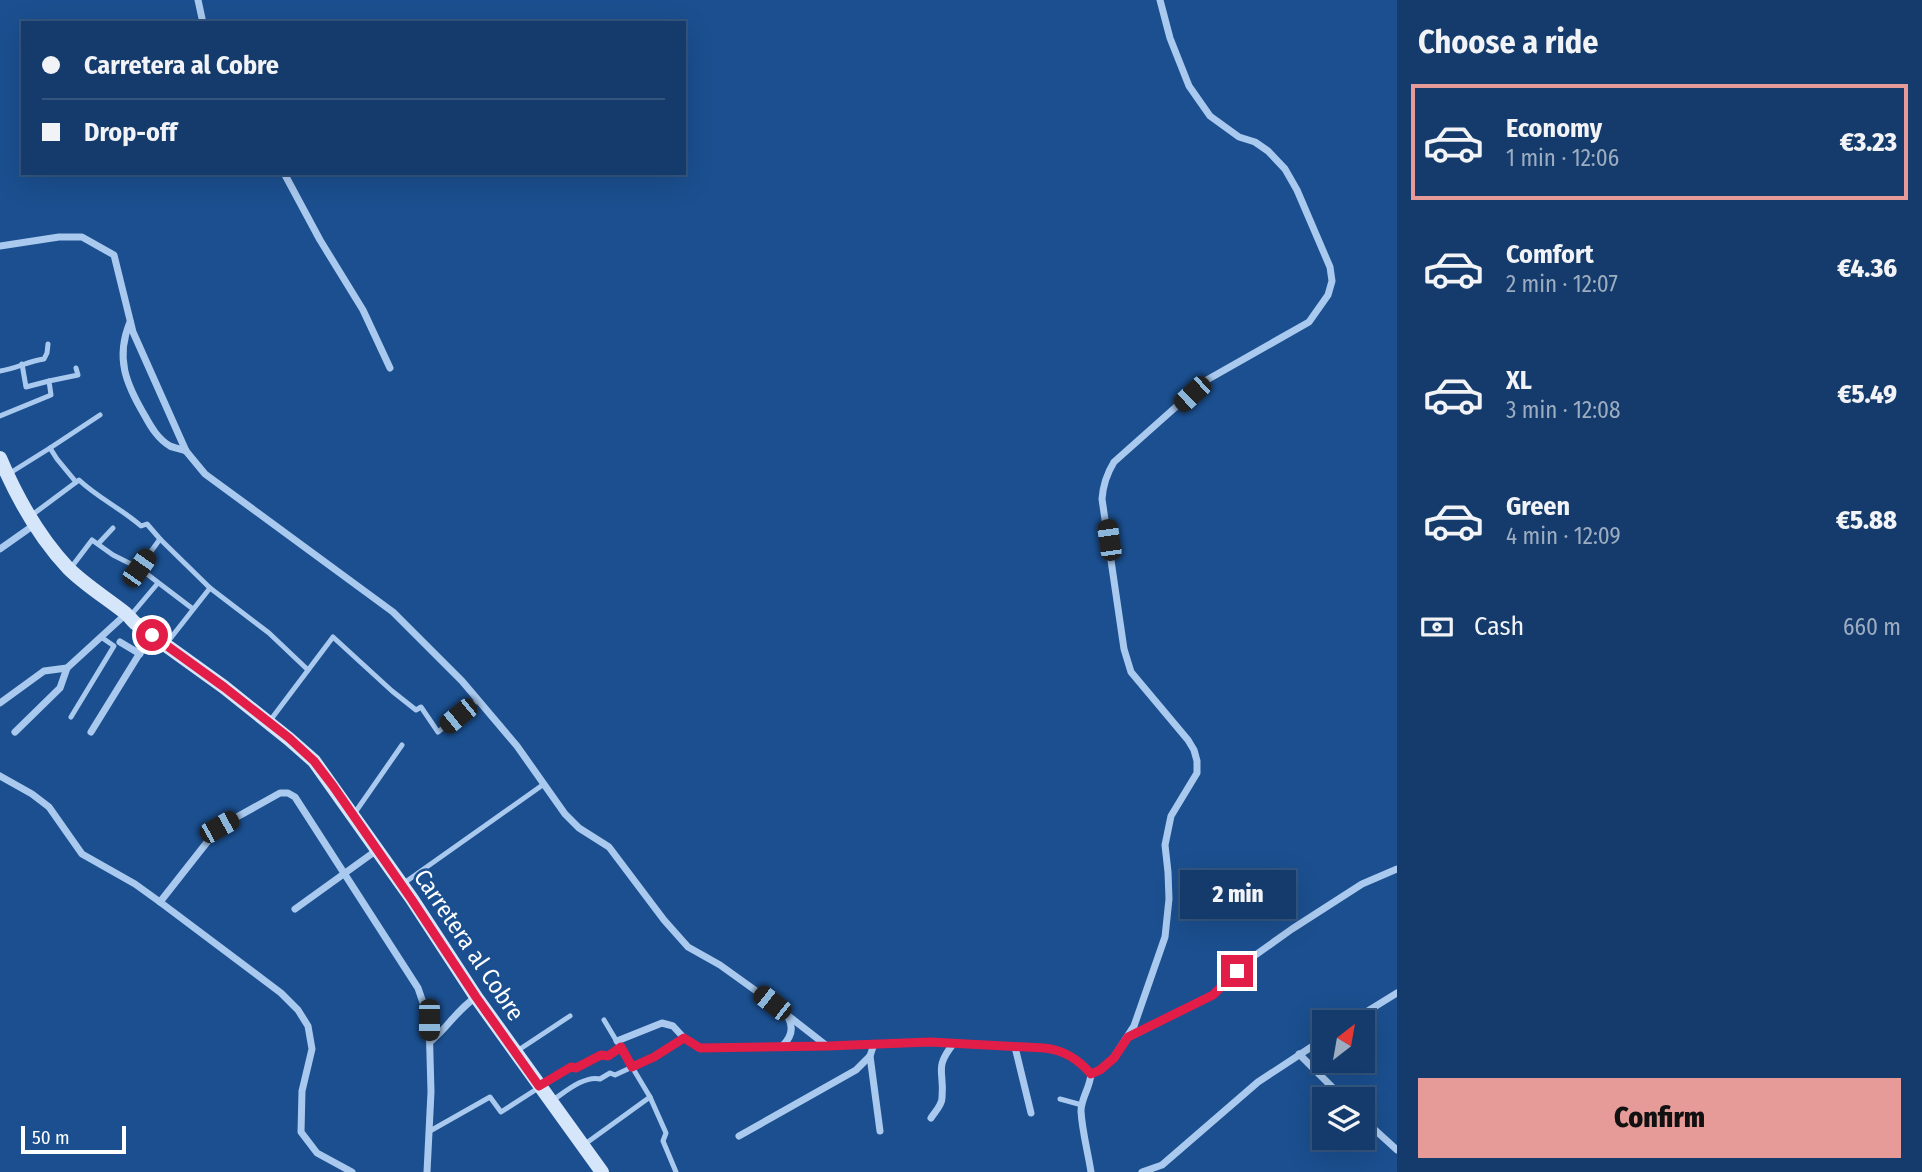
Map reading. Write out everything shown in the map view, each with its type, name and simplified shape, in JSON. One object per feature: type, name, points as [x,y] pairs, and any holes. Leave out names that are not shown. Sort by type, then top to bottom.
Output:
[{"type":"street","points":[[198,0],[203,21]]},
{"type":"street","points":[[1091,1074],[1114,1058],[1134,1026],[1146,995],[1165,937],[1168,872],[1165,845],[1171,816],[1197,773],[1194,750],[1188,740],[1130,672],[1124,649],[1102,499],[1103,486],[1114,462],[1205,381],[1309,322],[1328,295],[1332,281],[1330,267],[1297,190],[1285,169],[1268,151],[1255,142],[1239,137],[1210,116],[1189,86],[1170,38],[1160,0]]},
{"type":"street","points":[[285,175],[320,240],[363,310],[390,368]]},
{"type":"street","points":[[0,246],[59,237],[82,237],[114,255],[133,332],[186,451],[205,474],[393,612],[462,681],[517,746],[565,814],[579,828],[609,847],[688,947],[720,965],[827,1046]]},
{"type":"street","points":[[130,321],[123,340],[124,366],[131,392],[156,435],[170,446],[186,451]]},
{"type":"street","name":"Carretera al Cobre","points":[[0,458],[32,521],[70,569],[97,593],[269,722],[314,761],[402,885],[476,997],[602,1172]]},
{"type":"street","points":[[1,546],[32,521]]},
{"type":"street","points":[[15,732],[60,688],[68,668],[128,616]]},
{"type":"street","points":[[91,732],[152,635]]},
{"type":"street","points":[[120,642],[140,654]]},
{"type":"street","points":[[0,703],[44,671],[68,668]]},
{"type":"street","points":[[0,776],[49,807],[82,854],[135,884],[160,902],[270,985],[298,1010],[309,1026],[312,1049],[302,1091],[301,1132],[317,1153],[352,1172]]},
{"type":"street","points":[[160,902],[219,827],[281,793],[295,797],[418,988],[429,1020],[431,1092],[427,1172]]},
{"type":"street","points":[[295,909],[377,850]]},
{"type":"street","points":[[1128,1037],[1213,995],[1247,961],[1292,929],[1362,884],[1397,869]]},
{"type":"street","points":[[1369,1010],[1397,993]]},
{"type":"street","points":[[429,1042],[462,1007],[476,997]]},
{"type":"street","points":[[782,1046],[788,1041],[791,1027],[790,1019],[785,1013]]},
{"type":"street","points":[[619,1044],[663,1023],[673,1026],[684,1038],[700,1048],[930,1042],[1058,1050],[1083,1064],[1091,1074],[1081,1111],[1091,1172]]},
{"type":"street","points":[[931,1118],[943,1101],[941,1063],[954,1043]]},
{"type":"street","points":[[874,1044],[870,1056],[880,1131]]},
{"type":"street","points":[[1015,1046],[1031,1113]]},
{"type":"street","points":[[1142,1172],[1162,1165],[1258,1082],[1312,1046]]},
{"type":"street","points":[[1299,1054],[1332,1087]]},
{"type":"street","points":[[739,1136],[856,1070],[870,1056]]},
{"type":"street","points":[[1375,1130],[1397,1150]]},
{"type":"lane","points":[[0,371],[44,359],[48,344]]},
{"type":"lane","points":[[22,364],[26,387],[78,375],[76,368]]},
{"type":"lane","points":[[0,416],[51,395],[49,381]]},
{"type":"lane","points":[[7,474],[100,415]]},
{"type":"lane","points":[[50,448],[76,482]]},
{"type":"lane","points":[[32,521],[79,480],[141,526],[146,524],[210,588],[270,633],[308,670]]},
{"type":"lane","points":[[98,544],[113,528]]},
{"type":"lane","points":[[139,568],[160,539]]},
{"type":"lane","points":[[70,569],[92,540],[113,555],[139,568],[193,609]]},
{"type":"lane","points":[[128,616],[158,583]]},
{"type":"lane","points":[[166,644],[210,588]]},
{"type":"lane","points":[[71,717],[114,646],[101,637]]},
{"type":"lane","points":[[269,722],[333,637],[392,691],[416,710],[421,707],[438,732],[478,700]]},
{"type":"lane","points":[[353,816],[401,745]]},
{"type":"lane","points":[[402,885],[544,784]]},
{"type":"lane","points":[[515,1052],[570,1016]]},
{"type":"lane","points":[[604,1020],[650,1097],[666,1133],[663,1141],[676,1172]]},
{"type":"lane","points":[[550,1101],[594,1077],[600,1079],[610,1073],[615,1074],[654,1057],[684,1038]]},
{"type":"lane","points":[[430,1131],[490,1097],[501,1112],[571,1067],[576,1068],[601,1055],[608,1056],[619,1044]]},
{"type":"lane","points":[[582,1146],[650,1097]]},
{"type":"lane","points":[[1060,1099],[1082,1105]]},
{"type":"route","points":[[152,635],[224,687],[314,761],[539,1086],[571,1067],[576,1068],[601,1055],[608,1056],[621,1047],[632,1067],[684,1038],[700,1048],[930,1042],[1044,1048],[1071,1056],[1091,1074],[1114,1058],[1128,1037],[1213,995],[1237,971]]}]
